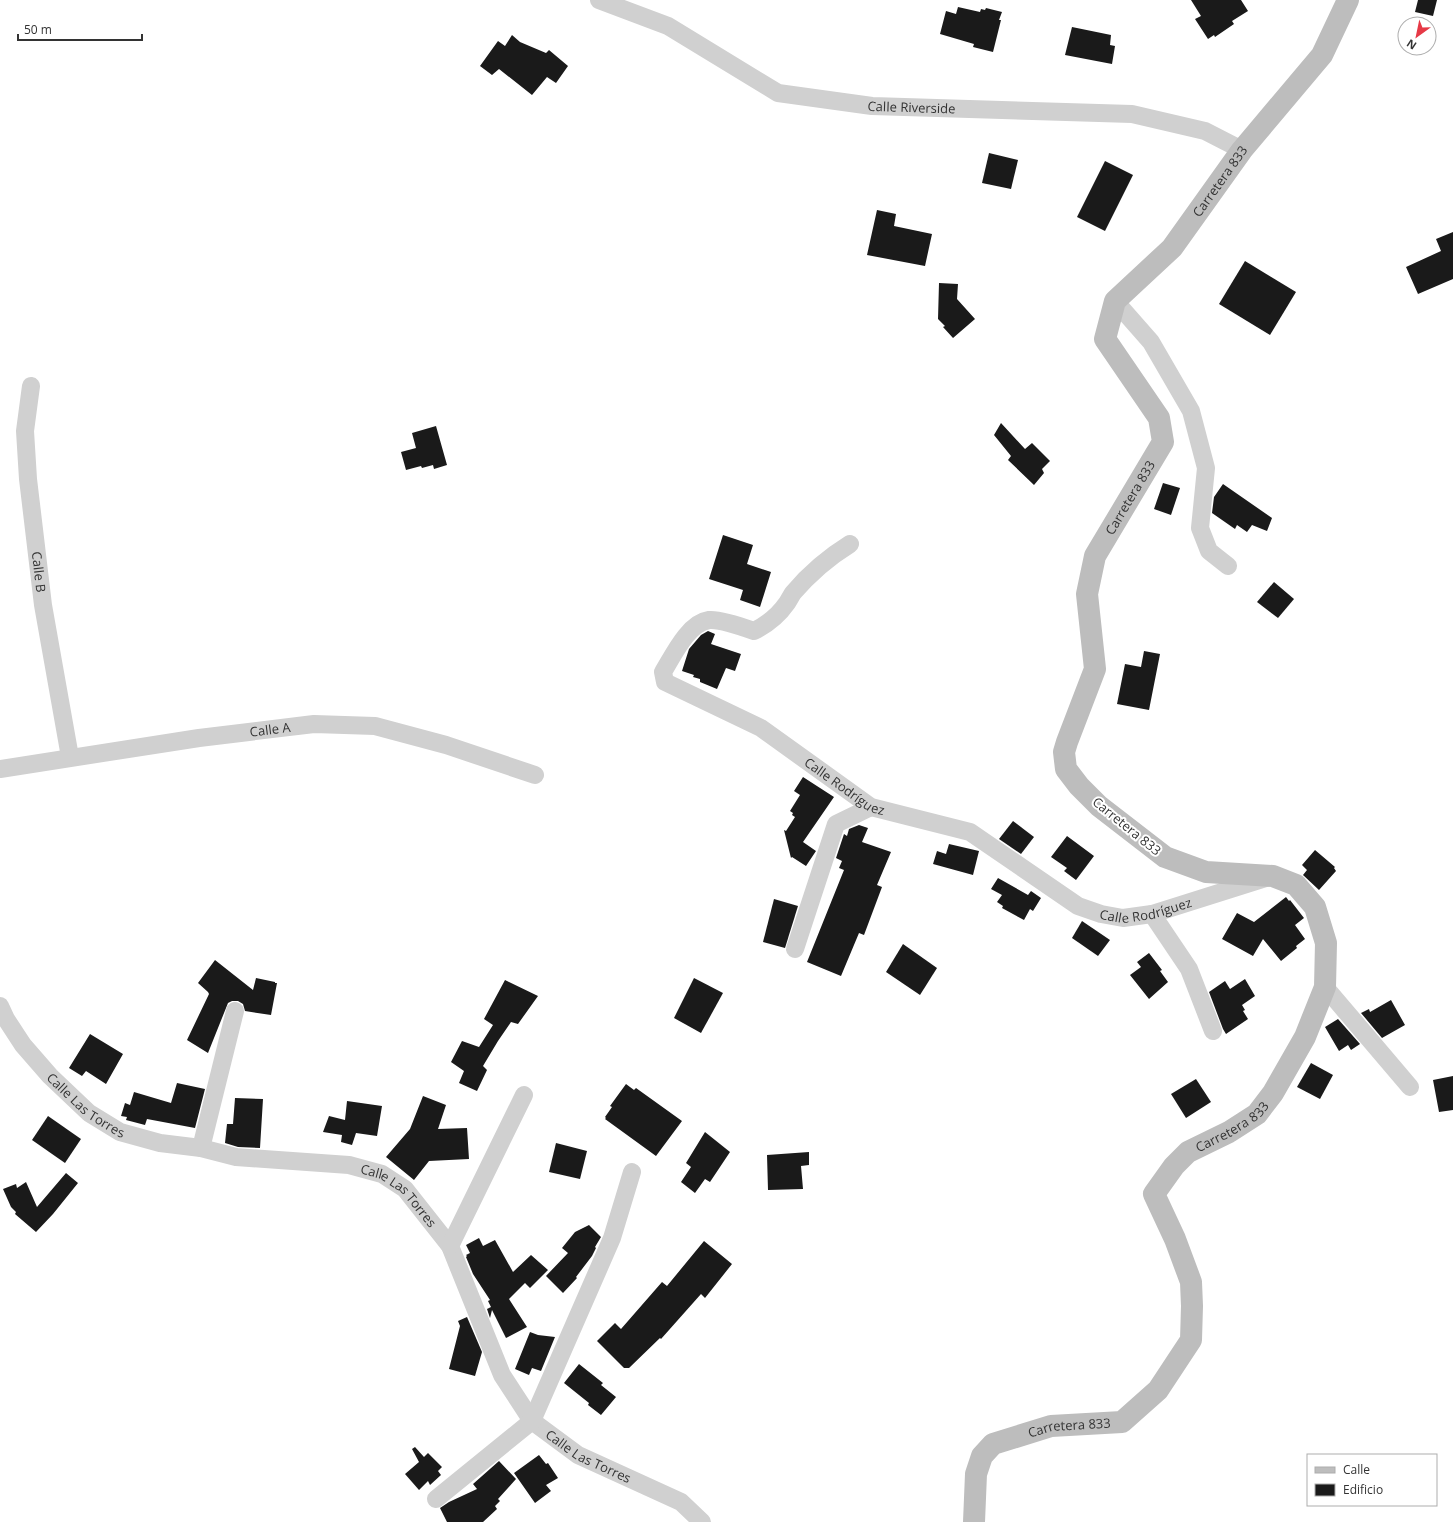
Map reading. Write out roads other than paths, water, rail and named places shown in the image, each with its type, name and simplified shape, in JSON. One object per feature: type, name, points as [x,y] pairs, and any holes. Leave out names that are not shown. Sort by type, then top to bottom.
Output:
[{"type":"street","name":"Calle Riverside","points":[[599,0],[668,26],[778,93],[872,106],[1132,114],[1206,131],[1242,150]]},
{"type":"street","name":"Carretera 833","points":[[974,1522],[976,1474],[982,1456],[993,1444],[1051,1426],[1122,1422],[1158,1390],[1191,1340],[1191,1282],[1175,1239],[1154,1194],[1174,1166],[1188,1152],[1229,1132],[1257,1114],[1273,1093],[1305,1037],[1325,987],[1326,943],[1315,907],[1296,885],[1273,876],[1206,872],[1165,857],[1099,806],[1079,786],[1066,769],[1064,752],[1095,669],[1087,594],[1095,556],[1163,442],[1159,418],[1105,339],[1115,301],[1172,248],[1242,150],[1322,55],[1348,0]]},
{"type":"street","points":[[1115,301],[1151,342],[1191,411],[1206,468],[1200,528],[1209,551],[1228,566]]},
{"type":"street","name":"Calle B","points":[[31,386],[25,431],[28,479],[43,605],[70,758]]},
{"type":"street","name":"Calle Rodríguez","points":[[850,544],[832,556],[813,572],[793,593],[776,617],[754,631],[728,623],[708,620],[695,627],[683,638],[663,672],[665,682],[761,728],[871,807],[970,832],[1078,906],[1100,914],[1123,918],[1152,914],[1273,876]]},
{"type":"street","name":"Calle A","points":[[0,769],[199,738],[314,724],[376,726],[446,745],[535,775]]},
{"type":"street","points":[[795,949],[836,824],[871,807]]},
{"type":"street","points":[[1152,914],[1189,969],[1213,1031]]},
{"type":"street","points":[[1325,987],[1410,1087]]},
{"type":"street","name":"Calle Las Torres","points":[[0,1006],[6,1019],[23,1045],[50,1076],[89,1113],[120,1132],[160,1143],[201,1148],[236,1157],[349,1165],[382,1174],[405,1189],[450,1246],[502,1375],[532,1421],[578,1455],[681,1502],[702,1522]]},
{"type":"street","points":[[201,1148],[235,1011]]},
{"type":"street","points":[[450,1246],[524,1095]]},
{"type":"street","points":[[436,1499],[532,1421],[612,1238],[632,1172]]}]
